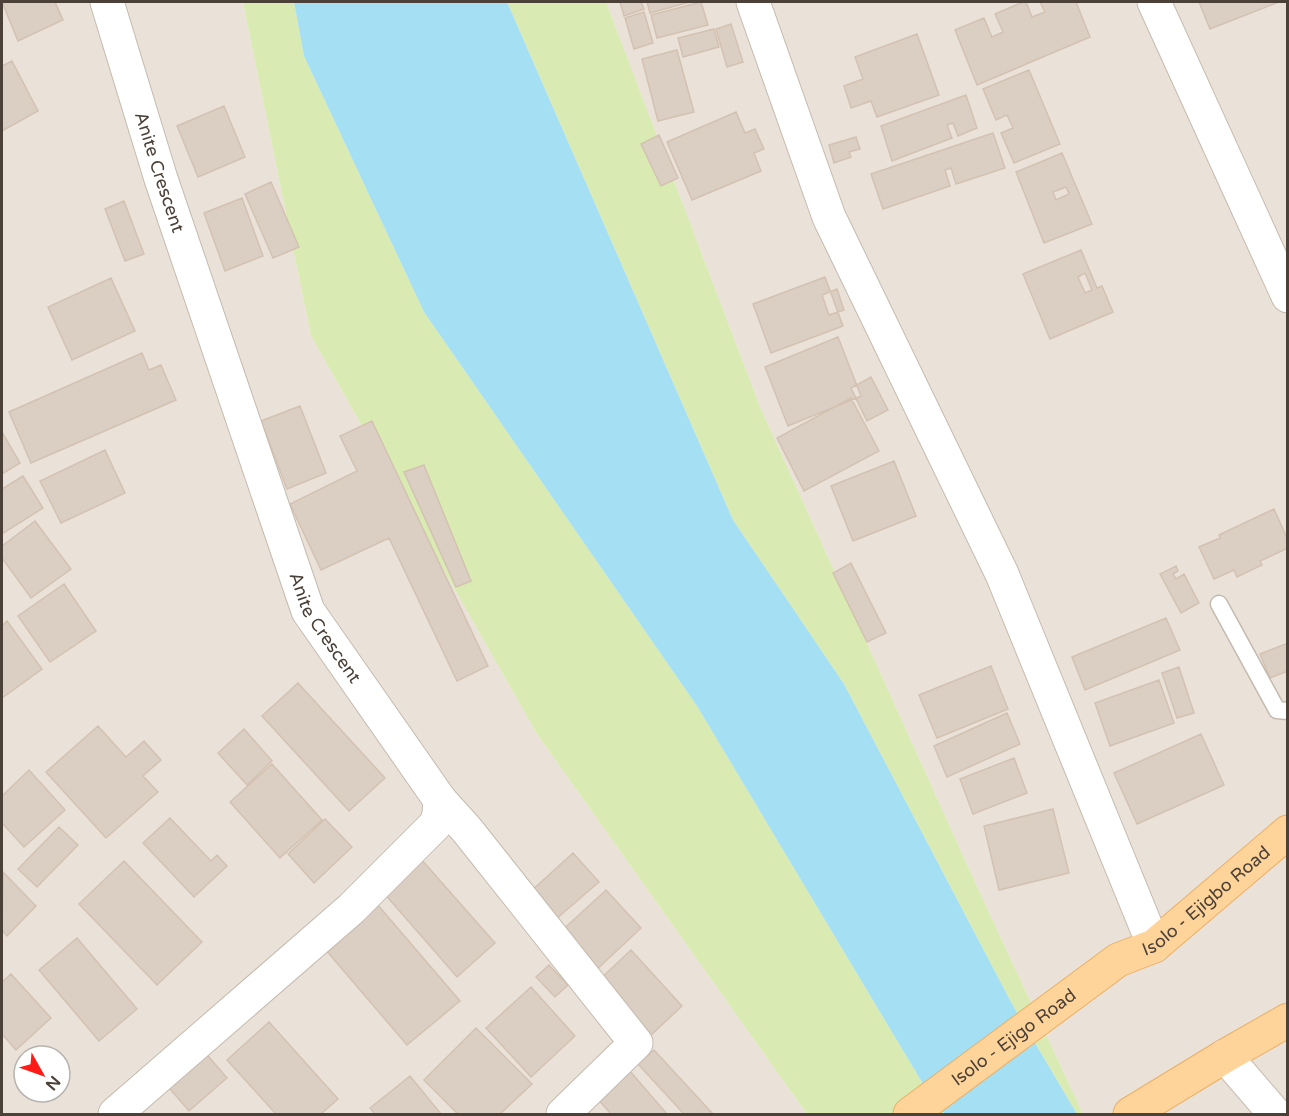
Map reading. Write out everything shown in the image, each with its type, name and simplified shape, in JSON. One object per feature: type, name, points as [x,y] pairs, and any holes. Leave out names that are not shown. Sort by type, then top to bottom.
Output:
[{"type":"main road","name":"Isolo - Ejigbo Road","points":[[1118,960],[1154,946],[1287,832]]},
{"type":"main road","name":"Isolo - Ejigo Road","points":[[910,1114],[1118,960]]},
{"type":"main road","points":[[1130,1114],[1287,1020]]},
{"type":"street","name":"Anite Crescent","points":[[107,2],[160,179],[308,611],[440,800],[467,830],[636,1043],[563,1114]]},
{"type":"street","points":[[753,2],[830,217],[1002,574],[1154,946]]},
{"type":"street","points":[[1154,2],[1287,296]]},
{"type":"street","points":[[115,1114],[351,909],[436,824],[440,800]]},
{"type":"street","points":[[1225,1056],[1275,1114]]},
{"type":"lane","points":[[1219,604],[1277,710],[1287,711]]},
{"type":"shaded area","points":[[2,2],[243,2],[311,336],[537,734],[807,1114],[2,1114]]},
{"type":"shaded area","points":[[606,2],[1287,2],[1287,1114],[1083,1114],[979,891],[760,407]]},
{"type":"green space","points":[[243,2],[294,2],[304,56],[424,312],[697,706],[929,1094],[945,1114],[807,1114],[537,734],[311,336]]},
{"type":"green space","points":[[507,2],[606,2],[760,407],[979,891],[1083,1114],[1077,1114],[1012,1004],[844,684],[733,520]]},
{"type":"water","points":[[294,2],[507,2],[733,520],[844,684],[1012,1004],[1077,1114],[945,1114],[929,1094],[697,706],[424,312],[304,56]]},
{"type":"building","points":[[2,2],[55,2],[63,20],[18,41]]},
{"type":"building","points":[[620,2],[641,2],[644,9],[624,16]]},
{"type":"building","points":[[647,2],[690,2],[650,13]]},
{"type":"building","points":[[701,2],[708,25],[657,38],[651,15]]},
{"type":"building","points":[[1026,2],[1032,17],[1045,12],[1040,2],[1076,2],[1090,37],[977,85],[955,30],[984,18],[992,37],[1003,32],[995,14]]},
{"type":"building","points":[[1199,2],[1279,2],[1210,29]]},
{"type":"building","points":[[644,12],[653,43],[634,49],[625,18]]},
{"type":"building","points":[[731,24],[743,62],[727,67],[716,29]]},
{"type":"building","points":[[714,29],[719,47],[683,57],[678,38]]},
{"type":"building","points":[[917,34],[939,95],[877,117],[871,101],[851,108],[844,86],[863,79],[855,57]]},
{"type":"building","points":[[677,50],[694,112],[658,121],[642,59]]},
{"type":"building","points":[[12,61],[38,111],[2,131],[2,66]]},
{"type":"building","points":[[1029,70],[1060,144],[1014,163],[1001,133],[1013,128],[1007,115],[996,120],[983,89]]},
{"type":"building","points":[[966,95],[977,128],[958,136],[953,123],[947,125],[952,138],[892,161],[881,126]]},
{"type":"building","points":[[224,106],[245,157],[198,177],[177,126]]},
{"type":"building","points":[[736,112],[745,133],[755,129],[764,149],[754,153],[761,171],[692,200],[667,142]]},
{"type":"building","points":[[993,133],[1005,168],[956,184],[951,168],[945,170],[950,186],[883,209],[871,174]]},
{"type":"building","points":[[659,135],[678,178],[661,186],[641,144]]},
{"type":"building","points":[[856,137],[860,149],[849,152],[851,157],[834,163],[829,145]]},
{"type":"building","points":[[1062,153],[1092,224],[1044,243],[1016,172]],"holes":[[[1066,187],[1069,194],[1056,200],[1053,192]]]},
{"type":"building","points":[[271,182],[299,247],[273,258],[245,194]]},
{"type":"building","points":[[242,198],[263,256],[225,271],[204,213]]},
{"type":"building","points":[[124,201],[144,254],[125,261],[105,209]]},
{"type":"building","points":[[1081,250],[1097,288],[1102,286],[1113,312],[1050,339],[1023,274]],"holes":[[[1085,273],[1092,290],[1085,293],[1078,277]]]},
{"type":"building","points":[[825,277],[843,326],[771,353],[753,304]]},
{"type":"building","points":[[111,278],[135,331],[72,360],[48,307]]},
{"type":"building","points":[[837,289],[844,310],[829,315],[822,295]]},
{"type":"building","points":[[838,337],[861,396],[788,426],[765,367]]},
{"type":"building","points":[[142,353],[149,370],[161,365],[176,400],[31,463],[9,412]]},
{"type":"building","points":[[871,377],[888,410],[867,421],[851,388]]},
{"type":"building","points":[[851,398],[879,451],[804,491],[777,438]]},
{"type":"building","points":[[300,406],[326,473],[287,489],[261,421]]},
{"type":"building","points":[[372,421],[488,666],[457,681],[389,538],[321,570],[290,504],[357,471],[340,436]]},
{"type":"building","points":[[2,432],[20,463],[2,474]]},
{"type":"building","points":[[105,450],[125,493],[61,523],[40,481]]},
{"type":"building","points":[[894,461],[916,516],[853,541],[831,486]]},
{"type":"building","points":[[424,465],[471,581],[456,587],[404,472]]},
{"type":"building","points":[[23,476],[43,508],[2,534],[2,489]]},
{"type":"building","points":[[1274,509],[1288,540],[1288,548],[1260,561],[1262,565],[1237,577],[1234,570],[1214,579],[1199,547]]},
{"type":"building","points":[[35,521],[71,569],[31,598],[2,558],[2,546]]},
{"type":"building","points":[[851,563],[886,633],[867,642],[833,573]]},
{"type":"building","points":[[1176,566],[1178,571],[1173,574],[1176,579],[1184,574],[1199,603],[1181,613],[1160,574]]},
{"type":"building","points":[[64,584],[96,631],[50,662],[18,616]]},
{"type":"building","points":[[1166,618],[1180,650],[1085,690],[1072,657]]},
{"type":"building","points":[[7,621],[42,669],[2,698],[2,626]]},
{"type":"building","points":[[1288,643],[1288,671],[1270,678],[1260,654]]},
{"type":"building","points":[[991,666],[1008,709],[937,738],[919,695]]},
{"type":"building","points":[[1179,667],[1194,713],[1177,718],[1162,673]]},
{"type":"building","points":[[1159,680],[1174,723],[1110,746],[1095,703]]},
{"type":"building","points":[[298,683],[385,778],[349,811],[262,716]]},
{"type":"building","points":[[1007,713],[1020,744],[947,777],[934,746]]},
{"type":"building","points":[[98,726],[126,757],[144,741],[161,760],[143,776],[158,792],[106,838],[46,772]]},
{"type":"building","points":[[244,729],[272,761],[247,785],[218,753]]},
{"type":"building","points":[[1201,734],[1224,785],[1137,824],[1114,773]]},
{"type":"building","points":[[1014,758],[1027,793],[973,814],[960,779]]},
{"type":"building","points":[[272,764],[322,820],[280,858],[230,802]]},
{"type":"building","points":[[29,770],[65,810],[24,847],[2,823],[2,796]]},
{"type":"building","points":[[1053,809],[1069,873],[999,890],[984,826]]},
{"type":"building","points":[[170,818],[211,861],[217,855],[227,866],[194,897],[143,843]]},
{"type":"building","points":[[325,819],[352,847],[314,883],[288,854]]},
{"type":"building","points":[[59,827],[78,845],[37,887],[18,869]]},
{"type":"building","points":[[573,853],[599,882],[555,920],[530,892]]},
{"type":"building","points":[[421,859],[495,943],[457,977],[383,892]]},
{"type":"building","points":[[124,861],[202,942],[157,985],[79,904]]},
{"type":"building","points":[[3,872],[36,906],[7,936],[2,930]]},
{"type":"building","points":[[606,890],[641,928],[592,974],[556,936]]},
{"type":"building","points":[[377,904],[460,1001],[407,1045],[325,949]]},
{"type":"building","points":[[77,938],[137,1009],[99,1041],[39,970]]},
{"type":"building","points":[[631,950],[682,1006],[648,1038],[597,982]]},
{"type":"building","points":[[549,965],[568,985],[555,997],[536,977]]},
{"type":"building","points":[[11,974],[51,1018],[23,1044],[12,1045],[2,1034],[2,982]]},
{"type":"building","points":[[531,987],[575,1036],[531,1077],[486,1028]]},
{"type":"building","points":[[269,1022],[338,1099],[321,1114],[276,1114],[227,1060]]},
{"type":"building","points":[[476,1028],[532,1084],[500,1114],[458,1114],[424,1080]]},
{"type":"building","points":[[203,1050],[227,1078],[189,1111],[165,1083]]},
{"type":"building","points":[[654,1050],[713,1114],[684,1114],[638,1064]]},
{"type":"building","points":[[629,1070],[667,1114],[611,1114],[597,1098]]},
{"type":"building","points":[[410,1076],[441,1114],[375,1114],[370,1108]]}]
